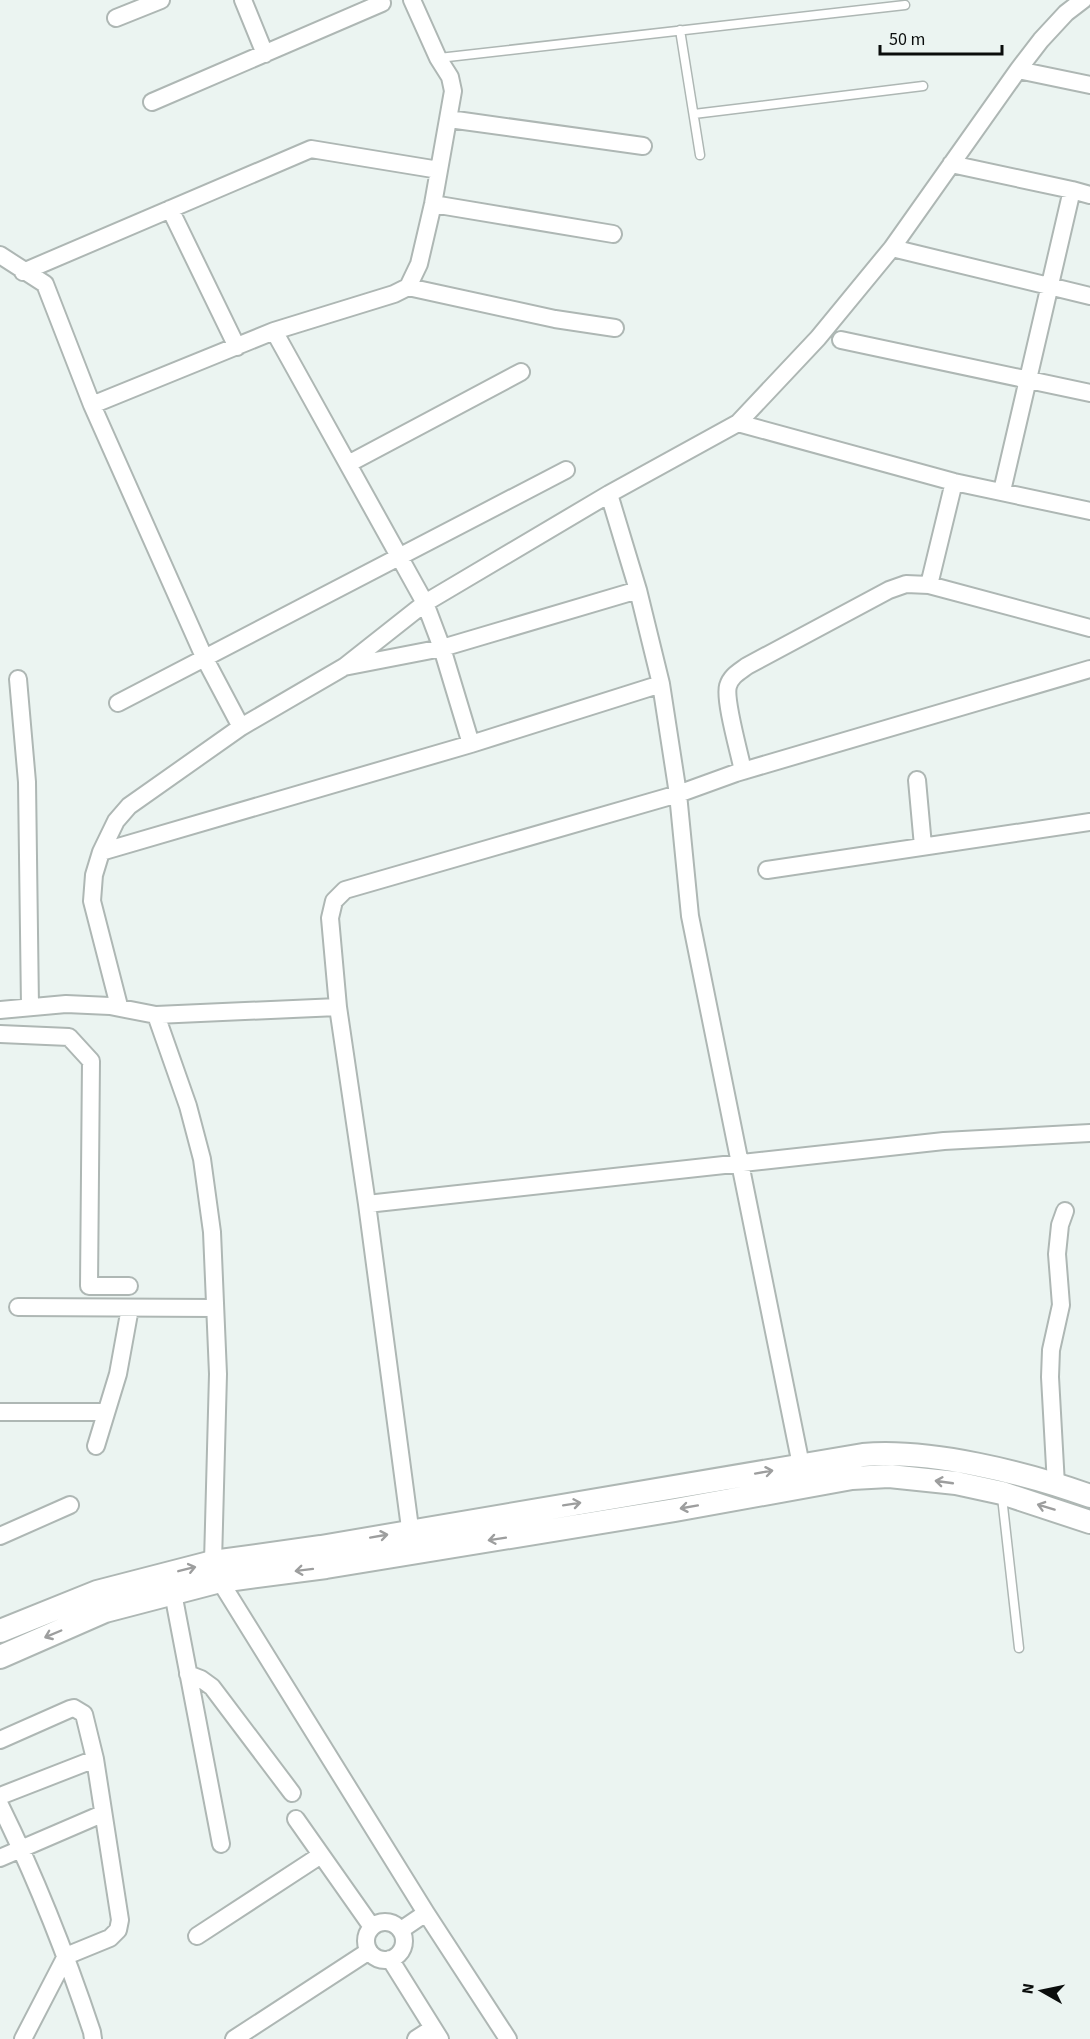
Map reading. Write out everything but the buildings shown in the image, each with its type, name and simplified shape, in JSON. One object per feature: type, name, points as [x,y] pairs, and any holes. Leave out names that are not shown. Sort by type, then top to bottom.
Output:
[{"type":"street","points":[[116,18],[161,0]]},
{"type":"street","points":[[243,0],[266,54]]},
{"type":"street","points":[[92,405],[274,331],[394,294],[408,286],[418,264],[433,204],[453,91],[450,77],[438,58],[412,0]]},
{"type":"street","points":[[114,1006],[92,902],[94,875],[101,852],[116,821],[129,806],[241,727],[344,666],[425,603],[609,494],[738,423],[818,338],[892,248],[1041,40],[1066,13],[1083,0]]},
{"type":"street","points":[[152,102],[382,3]]},
{"type":"street","points":[[1018,70],[1090,85]]},
{"type":"street","points":[[448,119],[643,146]]},
{"type":"street","points":[[23,272],[311,148],[439,170]]},
{"type":"street","points":[[951,164],[1090,195]]},
{"type":"street","points":[[1002,491],[1072,190]]},
{"type":"street","points":[[433,204],[613,234]]},
{"type":"street","points":[[170,209],[237,346]]},
{"type":"street","points":[[892,248],[1090,296]]},
{"type":"street","points":[[0,255],[23,272],[45,284],[92,405],[205,659],[241,727]]},
{"type":"street","points":[[408,286],[555,319],[615,328]]},
{"type":"street","points":[[274,331],[425,603],[442,648],[471,744]]},
{"type":"street","points":[[841,340],[1090,393]]},
{"type":"street","points":[[348,464],[520,372]]},
{"type":"street","points":[[738,423],[954,482],[1090,511]]},
{"type":"street","points":[[118,703],[566,470]]},
{"type":"street","points":[[929,585],[954,482]]},
{"type":"street","points":[[609,494],[638,590],[662,684],[678,794],[690,916],[801,1465]]},
{"type":"street","points":[[743,771],[727,688],[734,675],[889,590],[906,584],[929,585],[1090,628]]},
{"type":"street","points":[[344,666],[442,648],[638,590]]},
{"type":"street","points":[[412,1541],[338,1006],[330,918],[334,901],[345,890],[678,794],[743,771],[1090,669]]},
{"type":"street","points":[[18,679],[27,782],[30,1007]]},
{"type":"street","points":[[101,852],[471,744],[662,684]]},
{"type":"street","points":[[917,780],[922,846]]},
{"type":"street","points":[[767,870],[1090,822]]},
{"type":"street","points":[[0,1010],[66,1004],[114,1006],[156,1014],[338,1006]]},
{"type":"street","points":[[156,1014],[188,1107],[202,1159],[212,1232],[218,1374],[217,1571],[426,1912],[508,2039]]},
{"type":"street","points":[[0,1034],[69,1037],[91,1061],[89,1286],[129,1286]]},
{"type":"street","points":[[367,1204],[944,1141],[1090,1133]]},
{"type":"street","points":[[1056,1485],[1050,1377],[1051,1350],[1061,1305],[1058,1236],[1065,1210]]},
{"type":"street","points":[[18,1307],[215,1308]]},
{"type":"street","points":[[96,1446],[137,1308]]},
{"type":"street","points":[[0,1412],[106,1412]]},
{"type":"street","points":[[412,1541],[801,1465],[887,1453],[934,1458],[1003,1482],[1090,1521]]},
{"type":"street","points":[[0,1631],[131,1593],[321,1547],[412,1541],[675,1510],[852,1478],[889,1476],[1056,1485],[1090,1496]]},
{"type":"street","points":[[0,1536],[70,1505]]},
{"type":"street","points":[[131,1593],[173,1593],[217,1571]]},
{"type":"street","points":[[173,1593],[220,1844]]},
{"type":"street","points":[[0,1657],[101,1601]]},
{"type":"street","points":[[188,1674],[212,1687],[292,1792]]},
{"type":"street","points":[[0,1740],[74,1708],[84,1714],[95,1759],[120,1920],[118,1930],[110,1938],[66,1956],[23,2039]]},
{"type":"street","points":[[0,1796],[95,1759]]},
{"type":"street","points":[[0,1805],[22,1849],[66,1956],[93,2039]]},
{"type":"street","points":[[0,1858],[102,1814]]},
{"type":"street","points":[[296,1819],[372,1927]]},
{"type":"street","points":[[197,1936],[321,1854]]},
{"type":"street","points":[[401,1930],[426,1912]]},
{"type":"street","points":[[384,1922],[401,1930],[403,1947],[395,1957],[378,1958],[369,1951],[367,1938],[372,1927],[384,1922]]},
{"type":"street","points":[[234,2039],[369,1951]]},
{"type":"street","points":[[390,1959],[436,2033],[416,2039]]},
{"type":"lane","points":[[438,58],[905,5]]},
{"type":"lane","points":[[680,30],[700,155]]},
{"type":"lane","points":[[694,114],[923,86]]},
{"type":"lane","points":[[1003,1482],[1019,1648]]}]
